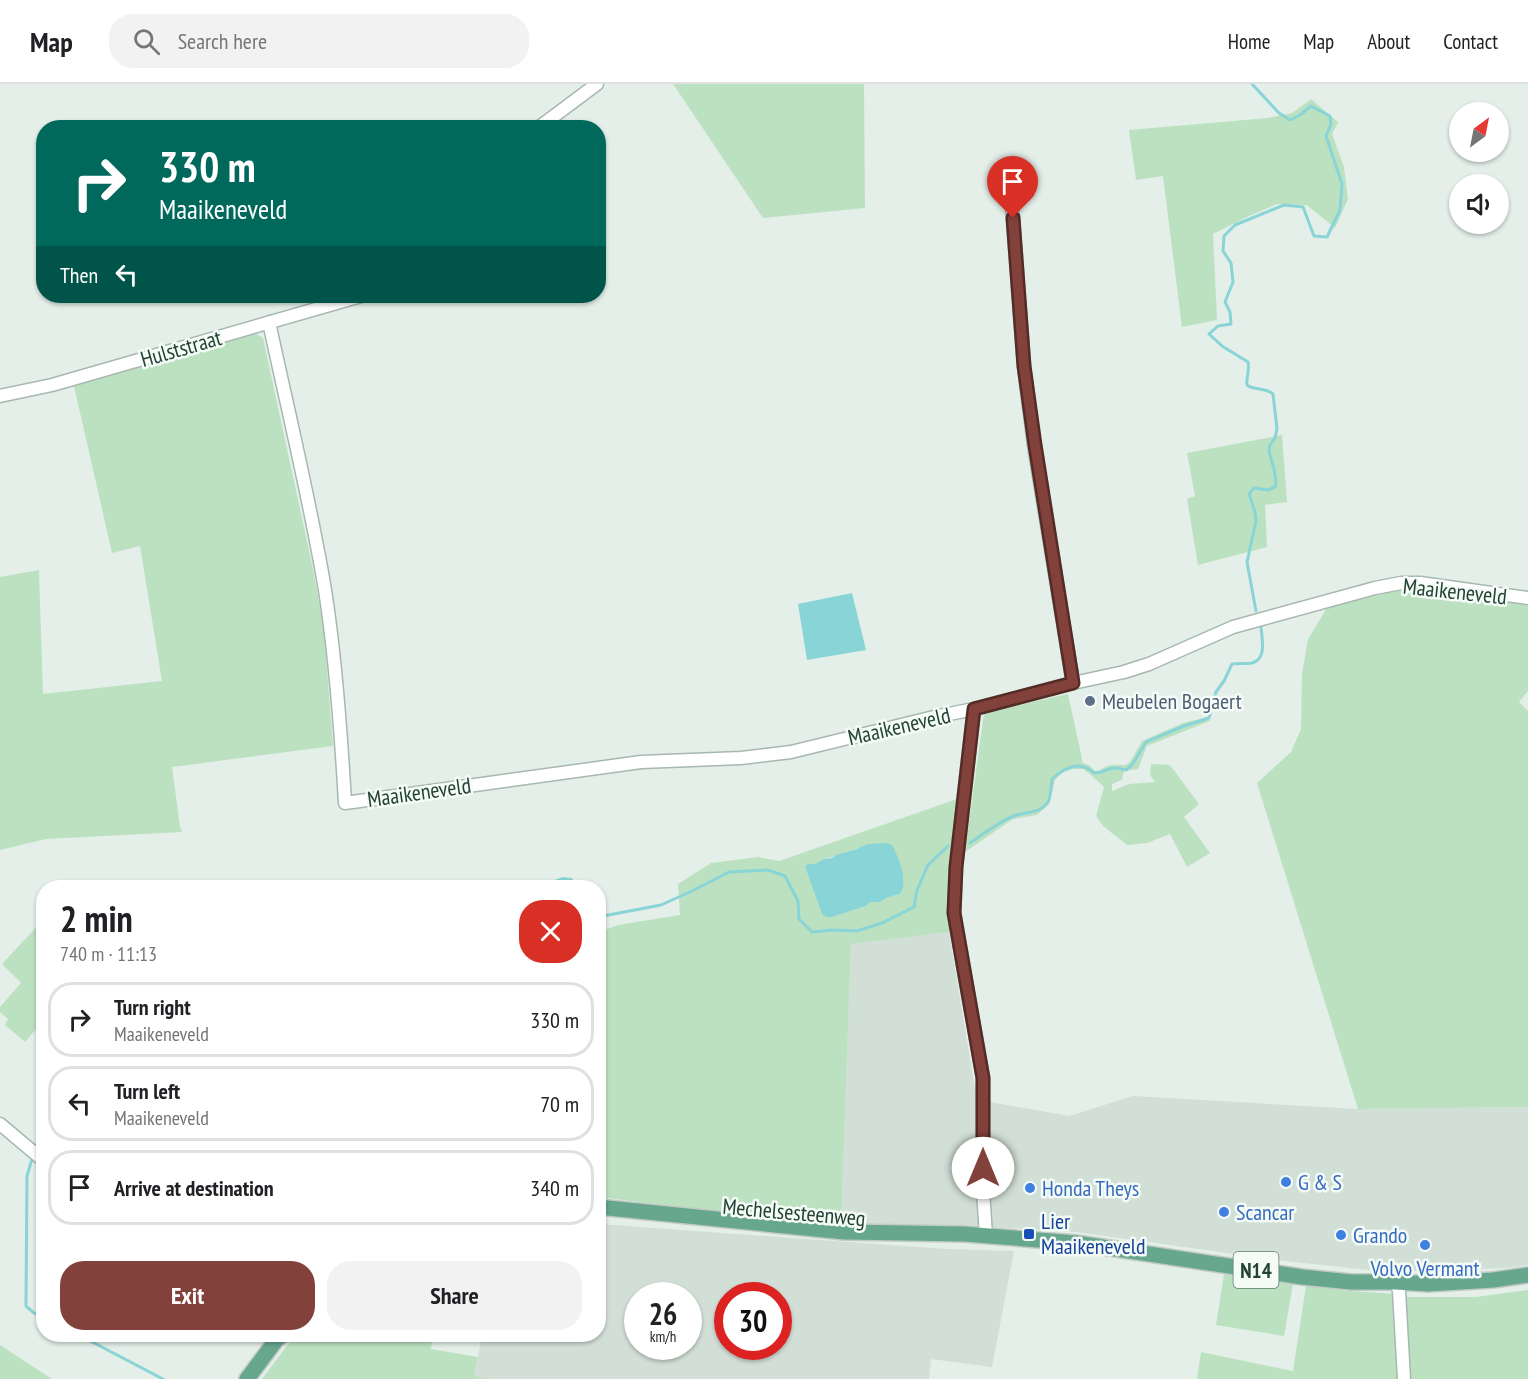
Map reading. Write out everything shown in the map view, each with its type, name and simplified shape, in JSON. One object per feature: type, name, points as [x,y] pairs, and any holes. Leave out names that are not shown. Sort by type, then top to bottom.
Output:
[{"type":"main road","name":"Mechelsesteenweg","points":[[606,1208],[845,1232],[964,1234],[1076,1243],[1302,1277],[1351,1282],[1428,1284],[1493,1280],[1528,1275]]},
{"type":"main road","name":"Mechelsesteenweg","points":[[606,1217],[862,1242],[963,1239],[986,1236]]},
{"type":"main road","points":[[247,1379],[275,1342]]},
{"type":"street","points":[[549,120],[597,84]]},
{"type":"street","points":[[1012,206],[1024,366],[1073,683]]},
{"type":"street","name":"Hulststraat","points":[[0,396],[52,385],[336,303]]},
{"type":"street","name":"Maaikeneveld","points":[[269,322],[325,590],[335,663],[345,803],[641,762],[741,758],[791,752],[1115,674],[1149,664],[1233,627],[1374,588],[1401,583],[1420,583],[1528,598]]},
{"type":"street","name":"Maaikeneveld","points":[[974,709],[956,867],[954,906],[983,1078],[983,1190],[986,1236]]},
{"type":"street","points":[[0,1124],[36,1154]]},
{"type":"street","points":[[1396,1282],[1399,1291],[1404,1379]]},
{"type":"shaded area","points":[[949,932],[977,1101],[1069,1116],[1133,1096],[1358,1109],[1528,1107],[1528,1265],[1507,1268],[1386,1272],[1277,1260],[1076,1232],[994,1227],[841,1227],[851,944]]},
{"type":"shaded area","points":[[606,1225],[946,1249],[1014,1251],[992,1367],[931,1359],[929,1379],[485,1379],[474,1377],[481,1342],[606,1342]]},
{"type":"green space","points":[[673,84],[864,84],[865,208],[763,218]]},
{"type":"green space","points":[[1311,99],[1338,122],[1332,134],[1344,167],[1348,199],[1335,228],[1307,205],[1277,204],[1213,234],[1217,320],[1182,327],[1163,176],[1136,180],[1129,130],[1268,118],[1292,113]]},
{"type":"green space","points":[[255,333],[263,338],[313,569],[324,630],[333,746],[172,767],[182,832],[46,839],[0,850],[0,577],[39,570],[43,694],[162,681],[140,546],[112,553],[74,386]]},
{"type":"green space","points":[[1282,435],[1287,502],[1265,505],[1267,547],[1198,565],[1187,499],[1195,496],[1187,453]]},
{"type":"green space","points":[[1394,591],[1425,591],[1528,605],[1528,691],[1519,702],[1528,711],[1528,1107],[1358,1109],[1257,783],[1291,752],[1301,729],[1302,674],[1308,639],[1327,608]]},
{"type":"green space","points":[[1068,694],[1083,763],[1095,771],[1109,765],[1125,765],[1130,762],[1142,741],[1183,723],[1208,717],[1210,721],[1147,746],[1138,769],[1124,771],[1122,780],[1112,784],[1112,791],[1129,784],[1155,782],[1150,775],[1151,764],[1170,765],[1199,804],[1184,817],[1210,853],[1187,867],[1170,834],[1147,843],[1127,845],[1103,826],[1096,816],[1104,787],[1083,769],[1073,769],[1062,773],[1055,780],[1049,804],[1037,815],[1013,819],[965,852],[984,713]]},
{"type":"green space","points":[[957,799],[949,932],[851,944],[841,1227],[606,1198],[606,929],[618,925],[680,915],[678,884],[711,863],[758,857],[779,861]],"holes":[[[893,846],[904,879],[900,894],[870,902],[866,906],[832,917],[826,916],[822,914],[808,872],[826,859],[858,848]]]},
{"type":"green space","points":[[36,928],[36,1029],[25,1042],[5,1025],[8,1019],[0,1012],[0,1007],[21,983],[2,964]]},
{"type":"green space","points":[[1224,1274],[1293,1284],[1284,1336],[1216,1325]]},
{"type":"green space","points":[[1306,1286],[1396,1294],[1400,1379],[1197,1379],[1201,1352],[1293,1371]]},
{"type":"green space","points":[[1528,1290],[1528,1379],[1407,1379],[1402,1297],[1476,1297]]},
{"type":"green space","points":[[290,1342],[432,1342],[431,1349],[478,1357],[474,1376],[485,1379],[262,1379]]},
{"type":"green space","points":[[0,1345],[52,1379],[0,1379]]},
{"type":"water","points":[[852,593],[866,650],[807,660],[798,604]]},
{"type":"water","points":[[888,843],[893,846],[902,870],[904,882],[900,894],[880,902],[870,902],[866,906],[832,917],[822,914],[805,866],[868,844]]},
{"type":"water","points":[[563,877],[573,880],[554,880]]},
{"type":"waterway","points":[[1252,84],[1279,113],[1290,120],[1311,106],[1330,116],[1331,124],[1326,136],[1342,184],[1340,210],[1327,237],[1314,236],[1303,207],[1284,205],[1235,225],[1224,236],[1223,251],[1231,263],[1233,282],[1225,302],[1230,312],[1231,324],[1218,326],[1209,334],[1222,346],[1248,362],[1247,385],[1267,390],[1273,394],[1277,429],[1269,451],[1274,469],[1275,487],[1268,490],[1254,488],[1249,494],[1256,521],[1247,562],[1256,611]]},
{"type":"waterway","points":[[970,843],[1009,818],[1045,806],[1050,797],[1052,779],[1067,768],[1078,766],[1094,773],[1111,768],[1126,770],[1132,765],[1146,742],[1209,718],[1216,692],[1232,664],[1252,663],[1260,657],[1262,653],[1261,627]]},
{"type":"waterway","points":[[606,915],[661,905],[729,872],[768,870],[785,876],[798,901],[799,919],[812,932],[857,931],[882,923],[914,907],[917,890],[928,865],[948,846]]},
{"type":"waterway","points":[[32,1159],[27,1176],[26,1306],[36,1314]]},
{"type":"waterway","points":[[92,1342],[163,1379]]},
{"type":"place","name":"Meubelen Bogaert","points":[[1090,701]]},
{"type":"place","name":"G & S","points":[[1286,1182]]},
{"type":"place","name":"Honda Theys","points":[[1030,1188]]},
{"type":"place","name":"Scancar","points":[[1224,1212]]},
{"type":"place","name":"Lier Maaikeneveld","points":[[1029,1234]]},
{"type":"place","name":"Grando","points":[[1341,1235]]},
{"type":"place","name":"Volvo Vermant","points":[[1425,1245]]},
{"type":"route","points":[[983,1168],[983,1078],[954,913],[956,867],[974,709],[1073,683],[1024,366],[1013,218]]}]
